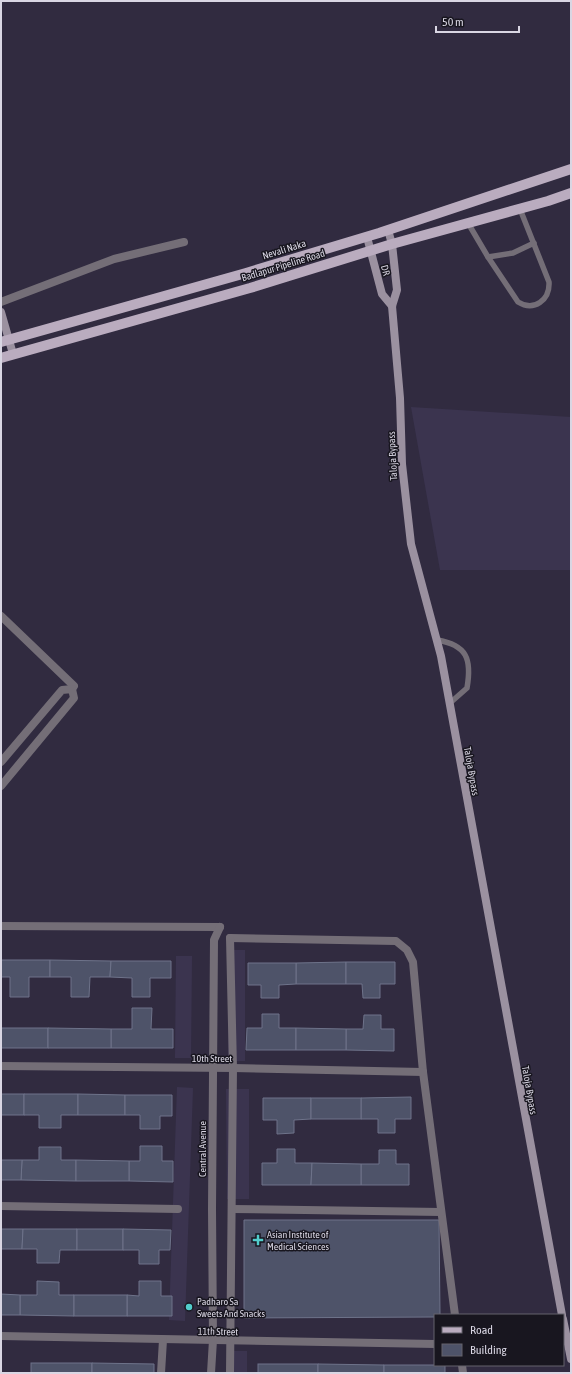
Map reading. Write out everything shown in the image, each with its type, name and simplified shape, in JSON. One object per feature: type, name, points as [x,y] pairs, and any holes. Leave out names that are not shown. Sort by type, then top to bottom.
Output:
[{"type":"main road","name":"Nevali Naka","points":[[5,341],[246,274],[367,237],[571,169]]},
{"type":"main road","name":"Badlapur Pipeline Road","points":[[1,358],[250,288],[392,244],[520,209],[571,193]]},
{"type":"main road","name":"Taloja Bypass","points":[[388,230],[392,244],[397,290],[392,306],[400,398],[402,464],[411,544],[437,640],[450,703],[562,1314]]},
{"type":"main road","name":"DR","points":[[367,237],[382,294],[392,306]]},
{"type":"main road","points":[[1,312],[5,341],[13,354]]},
{"type":"main road","points":[[564,1324],[571,1359]]},
{"type":"street","points":[[1,302],[114,259],[184,242]]},
{"type":"street","points":[[1,616],[74,686],[72,690],[74,698],[1,786]]},
{"type":"street","points":[[1,762],[62,690],[72,690]]},
{"type":"street","points":[[1,926],[220,927],[230,938],[234,1068],[230,1373]]},
{"type":"street","name":"Central Avenue","points":[[211,1373],[214,940],[220,927]]},
{"type":"street","points":[[230,938],[396,941],[407,950],[413,962],[423,1072],[455,1314]]},
{"type":"street","name":"10th Street","points":[[1,1066],[234,1068],[423,1072]]},
{"type":"street","points":[[1,1206],[178,1209]]},
{"type":"street","points":[[232,1209],[442,1212]]},
{"type":"street","name":"11th Street","points":[[1,1336],[434,1344]]},
{"type":"street","points":[[161,1373],[163,1340]]},
{"type":"lane","points":[[468,223],[488,257],[518,302],[523,306],[535,304],[545,299],[549,289],[549,282],[520,209]]},
{"type":"lane","points":[[488,257],[514,253],[534,243]]},
{"type":"lane","points":[[437,640],[451,642],[463,651],[469,664],[467,688],[450,703]]},
{"type":"shaded area","points":[[411,407],[571,417],[571,570],[440,570]]},
{"type":"shaded area","points":[[228,950],[245,950],[245,1061],[228,1061]]},
{"type":"shaded area","points":[[176,956],[192,956],[191,1058],[175,1058]]},
{"type":"shaded area","points":[[177,1087],[193,1088],[185,1321],[169,1320]]},
{"type":"shaded area","points":[[226,1089],[249,1089],[249,1199],[227,1199]]},
{"type":"shaded area","points":[[227,1351],[247,1351],[247,1373],[227,1373]]},
{"type":"building","points":[[1,960],[50,960],[50,977],[29,977],[29,997],[10,997],[10,977],[1,977]]},
{"type":"building","points":[[50,960],[111,961],[110,977],[90,977],[89,997],[71,997],[71,977],[50,977]]},
{"type":"building","points":[[111,961],[171,961],[171,978],[150,978],[150,997],[132,997],[132,978],[110,977]]},
{"type":"building","points":[[346,962],[346,984],[296,984],[296,963]]},
{"type":"building","points":[[346,962],[395,962],[395,984],[380,984],[380,998],[363,998],[362,984],[346,984]]},
{"type":"building","points":[[248,963],[296,963],[296,984],[279,985],[279,998],[261,998],[261,985],[248,985]]},
{"type":"building","points":[[132,1008],[152,1008],[151,1029],[173,1029],[173,1048],[111,1048],[111,1029],[132,1029]]},
{"type":"building","points":[[262,1014],[279,1014],[279,1028],[296,1028],[296,1050],[246,1050],[247,1028],[262,1028]]},
{"type":"building","points":[[364,1015],[381,1015],[381,1029],[394,1029],[394,1051],[346,1050],[346,1029],[363,1029]]},
{"type":"building","points":[[1,1028],[48,1028],[48,1048],[1,1048]]},
{"type":"building","points":[[48,1028],[111,1029],[111,1048],[48,1048]]},
{"type":"building","points":[[296,1028],[346,1029],[346,1050],[296,1050]]},
{"type":"building","points":[[1,1094],[24,1094],[24,1115],[1,1115]]},
{"type":"building","points":[[24,1094],[78,1094],[78,1115],[61,1115],[61,1128],[39,1128],[39,1115],[24,1115]]},
{"type":"building","points":[[78,1094],[125,1095],[125,1115],[78,1115]]},
{"type":"building","points":[[125,1095],[172,1095],[172,1116],[160,1116],[160,1129],[140,1129],[140,1115],[125,1115]]},
{"type":"building","points":[[411,1097],[411,1119],[395,1119],[395,1133],[378,1133],[378,1119],[361,1119],[361,1098]]},
{"type":"building","points":[[263,1098],[311,1098],[311,1119],[294,1120],[294,1133],[277,1134],[277,1120],[263,1120]]},
{"type":"building","points":[[311,1098],[361,1098],[361,1119],[311,1119]]},
{"type":"building","points":[[140,1146],[162,1146],[162,1161],[173,1161],[173,1182],[129,1181],[129,1161],[140,1161]]},
{"type":"building","points":[[39,1147],[61,1147],[61,1160],[76,1160],[76,1181],[21,1180],[22,1160],[39,1160]]},
{"type":"building","points":[[277,1149],[295,1149],[295,1163],[312,1163],[311,1185],[262,1185],[262,1163],[277,1163]]},
{"type":"building","points":[[379,1150],[396,1150],[396,1164],[409,1164],[409,1185],[361,1185],[361,1164],[379,1164]]},
{"type":"building","points":[[1,1160],[22,1160],[21,1180],[1,1180]]},
{"type":"building","points":[[76,1160],[129,1161],[129,1181],[76,1181]]},
{"type":"building","points":[[312,1163],[361,1164],[361,1185],[311,1185]]},
{"type":"building","points":[[244,1220],[439,1220],[440,1314],[434,1314],[434,1317],[244,1318]]},
{"type":"building","points":[[1,1229],[23,1229],[22,1249],[1,1249]]},
{"type":"building","points":[[23,1229],[77,1229],[77,1250],[60,1250],[59,1263],[37,1263],[37,1249],[22,1249]]},
{"type":"building","points":[[77,1229],[123,1229],[123,1250],[77,1250]]},
{"type":"building","points":[[123,1229],[171,1230],[170,1250],[159,1250],[159,1264],[139,1264],[139,1250],[123,1250]]},
{"type":"building","points":[[37,1281],[59,1282],[59,1295],[74,1295],[74,1316],[20,1315],[20,1295],[37,1295]]},
{"type":"building","points":[[139,1281],[161,1281],[161,1296],[172,1296],[172,1316],[127,1316],[127,1295],[139,1296]]},
{"type":"building","points":[[1,1294],[20,1295],[20,1315],[1,1315]]},
{"type":"building","points":[[74,1295],[127,1295],[127,1316],[74,1316]]},
{"type":"building","points":[[31,1363],[92,1363],[92,1373],[31,1373]]},
{"type":"building","points":[[92,1363],[154,1364],[154,1373],[92,1373]]},
{"type":"building","points":[[258,1364],[318,1364],[318,1373],[258,1373]]},
{"type":"building","points":[[318,1364],[384,1365],[384,1373],[318,1373]]},
{"type":"building","points":[[384,1365],[445,1366],[445,1373],[384,1373]]},
{"type":"place","name":"Asian Institute of Medical Sciences","points":[[258,1240]]},
{"type":"place","name":"Padharo Sa Sweets And Snacks","points":[[189,1307]]}]
